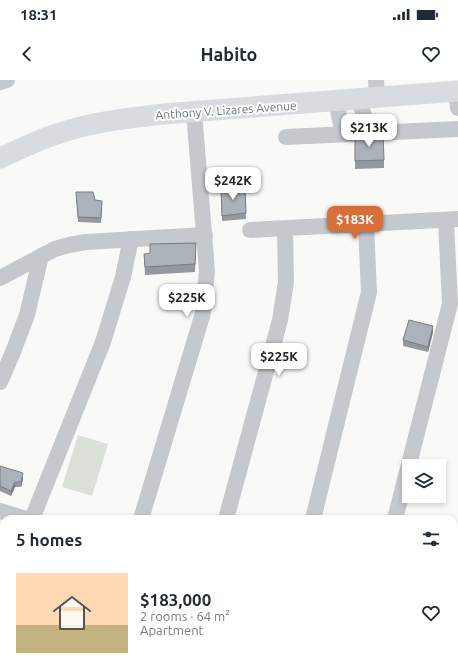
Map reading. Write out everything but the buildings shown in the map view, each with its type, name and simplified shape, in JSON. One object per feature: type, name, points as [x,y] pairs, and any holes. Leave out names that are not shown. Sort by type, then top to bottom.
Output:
[{"type":"main road","name":"Anthony V. Lizares Avenue","points":[[0,158],[56,134],[93,124],[156,114],[336,101],[371,92],[457,97]]},
{"type":"street","points":[[0,82],[7,80]]},
{"type":"street","points":[[369,133],[371,92]]},
{"type":"street","points":[[336,101],[343,134]]},
{"type":"street","points":[[142,515],[203,314],[207,271],[194,112]]},
{"type":"street","points":[[286,137],[458,129]]},
{"type":"street","points":[[250,230],[452,220],[450,304],[396,515]]},
{"type":"street","points":[[314,515],[369,292],[366,225]]},
{"type":"street","points":[[227,515],[280,320],[286,282],[285,229]]},
{"type":"street","points":[[0,278],[55,249],[69,245],[86,242],[205,235]]},
{"type":"street","points":[[34,515],[103,342],[123,277],[131,239]]},
{"type":"street","points":[[0,382],[27,315],[41,256]]},
{"type":"street","points":[[0,511],[13,515]]},
{"type":"shaded area","points":[[78,435],[108,444],[92,496],[62,487]]}]
